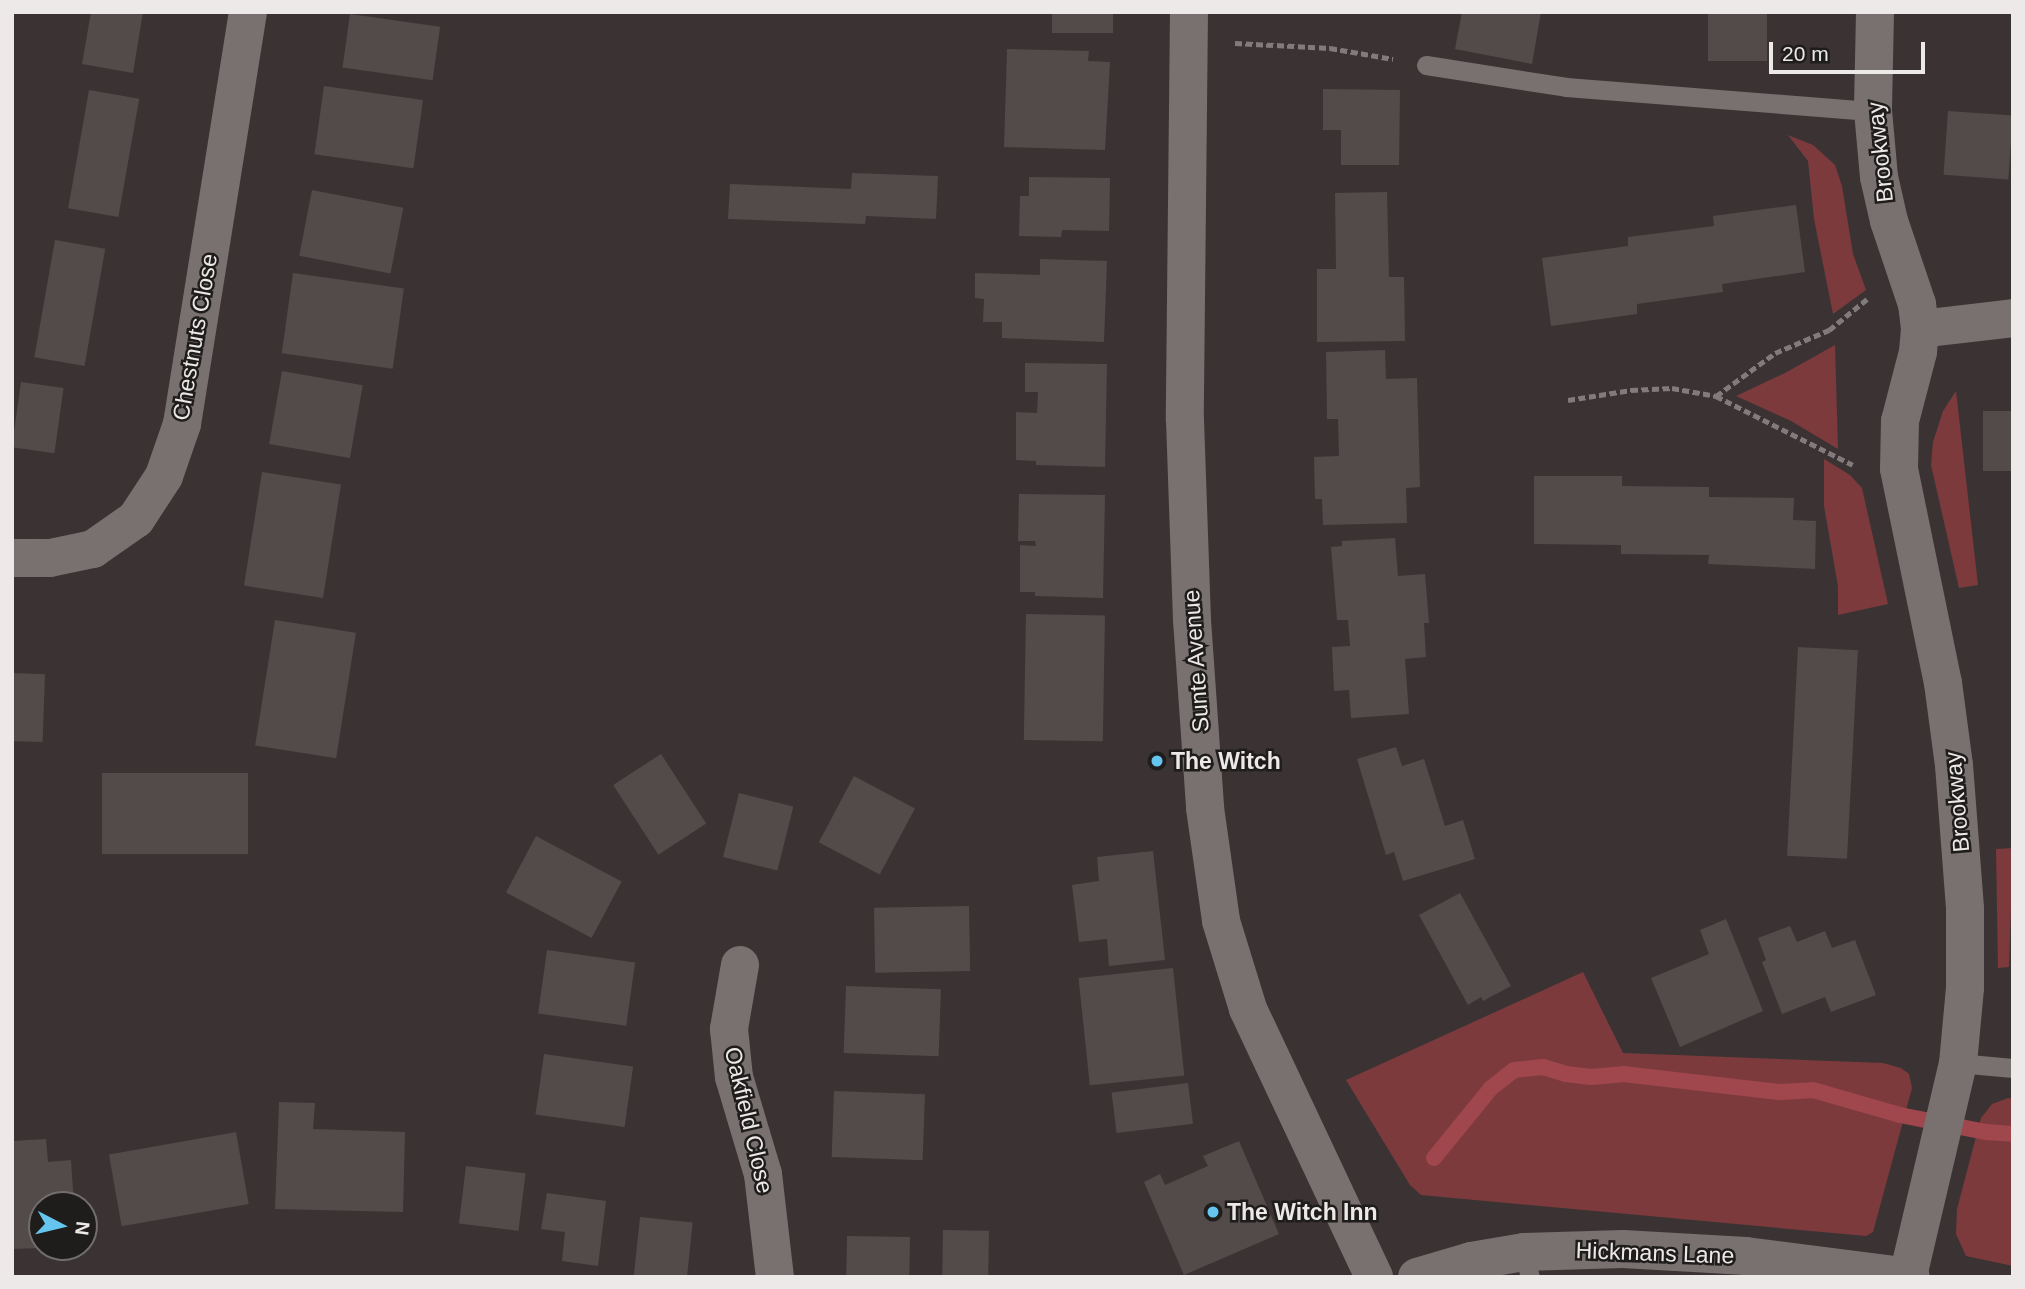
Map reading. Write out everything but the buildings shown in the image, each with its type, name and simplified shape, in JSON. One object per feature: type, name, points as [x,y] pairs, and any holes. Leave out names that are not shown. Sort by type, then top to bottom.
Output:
[{"type":"street","name":"Chestnuts Close","points":[[12,558],[50,558],[93,549],[136,519],[164,476],[182,424],[248,12]]},
{"type":"street","name":"Brookway","points":[[1875,12],[1873,111],[1879,177],[1889,221],[1917,304],[1920,329],[1918,352],[1900,421],[1899,469],[1943,683],[1954,765],[1965,909],[1965,988],[1958,1063],[1910,1276]]},
{"type":"street","name":"Sunte Avenue","points":[[1189,25],[1185,420],[1191,606],[1205,808],[1221,920],[1248,1009],[1374,1277]]},
{"type":"street","points":[[1920,329],[2013,318]]},
{"type":"street","name":"Oakfield Close","points":[[740,965],[729,1029],[734,1077],[763,1174],[775,1277]]},
{"type":"street","name":"Hickmans Lane","points":[[1417,1277],[1471,1261],[1527,1264],[1623,1249],[1732,1255],[1910,1276]]},
{"type":"lane","points":[[1426,65],[1566,87],[1873,111]]},
{"type":"lane","points":[[1958,1063],[2013,1068]]},
{"type":"path","points":[[1189,25],[1426,65]]},
{"type":"path","points":[[1716,396],[1775,353],[1829,330],[1907,268]]},
{"type":"path","points":[[1569,400],[1631,390],[1672,388],[1716,396],[1853,465],[1899,469]]},
{"type":"shaded area","points":[[1788,135],[1813,145],[1835,165],[1842,186],[1853,254],[1866,290],[1833,314],[1814,219],[1808,161]]},
{"type":"shaded area","points":[[1835,345],[1838,449],[1791,421],[1736,396],[1785,373]]},
{"type":"shaded area","points":[[1956,391],[1978,585],[1959,588],[1931,465],[1933,442],[1943,411]]},
{"type":"shaded area","points":[[1824,459],[1850,475],[1862,488],[1888,604],[1838,615],[1838,586],[1824,506]]},
{"type":"shaded area","points":[[2013,848],[2009,967],[1998,968],[1996,849]]},
{"type":"shaded area","points":[[1583,972],[1623,1053],[1883,1063],[1901,1068],[1909,1074],[1912,1088],[1873,1232],[1866,1236],[1421,1195],[1410,1185],[1346,1080]]},
{"type":"shaded area","points":[[2008,1098],[2013,1099],[2013,1266],[1966,1256],[1956,1234],[1957,1209],[1981,1118],[1992,1104]]},
{"type":"waterway","points":[[1434,1158],[1491,1088],[1514,1070],[1543,1067],[1566,1074],[1591,1077],[1623,1074],[1779,1092],[1813,1090],[1900,1115],[1986,1132],[2013,1134]]},
{"type":"place","name":"The Witch","points":[[1157,761]]},
{"type":"place","name":"The Witch Inn","points":[[1213,1212]]}]
